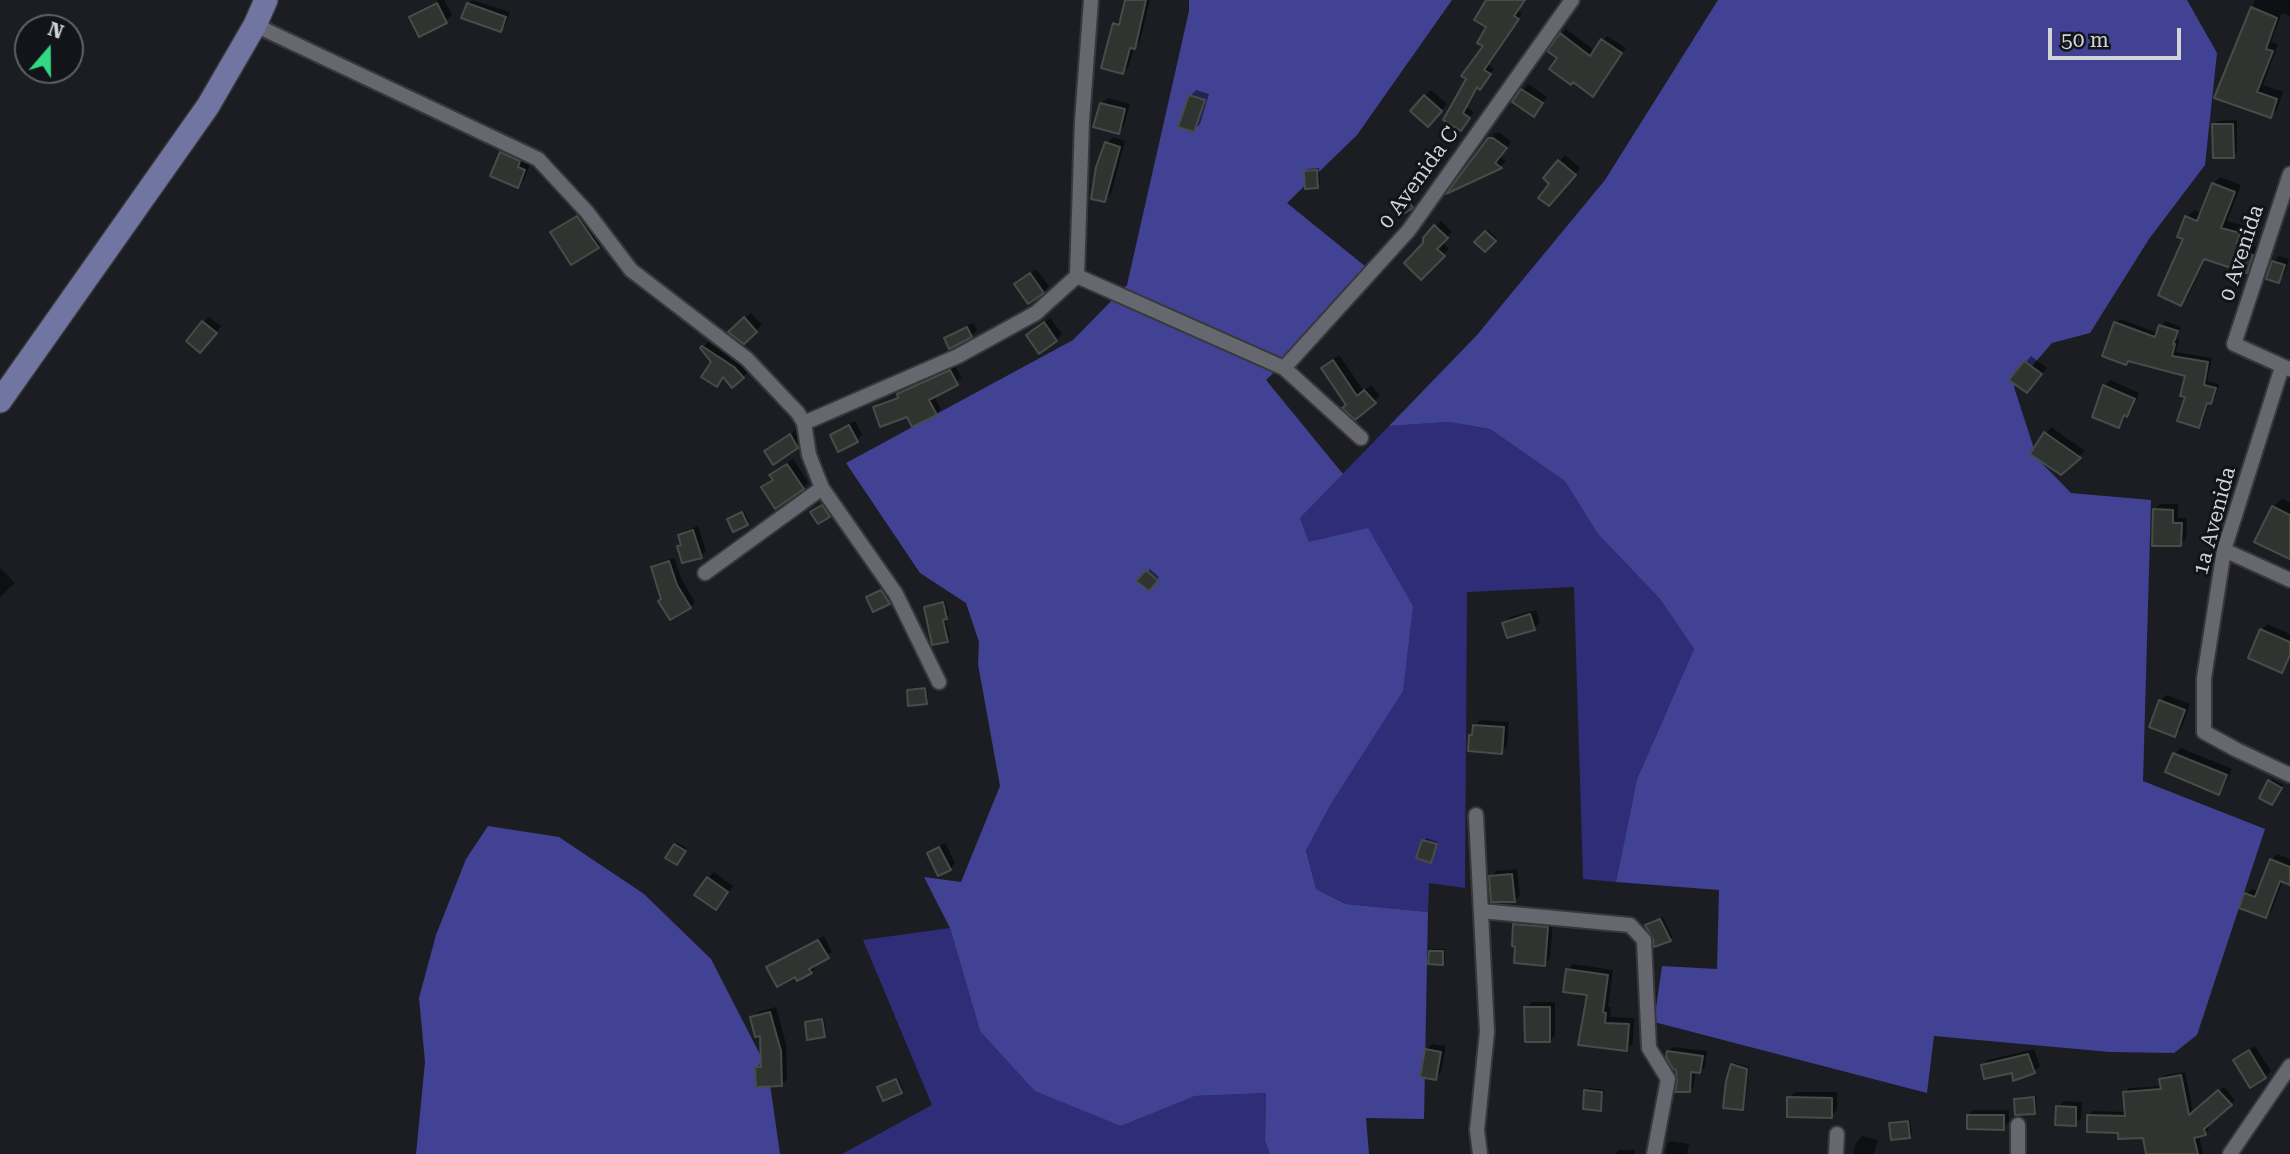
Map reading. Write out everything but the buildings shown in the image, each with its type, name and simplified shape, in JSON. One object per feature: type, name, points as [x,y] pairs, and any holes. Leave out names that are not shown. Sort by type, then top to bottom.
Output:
[{"type":"main road","points":[[0,401],[208,106],[256,25],[266,0]]},
{"type":"street","points":[[804,423],[958,356],[1036,313],[1077,276],[1082,121],[1091,0]]},
{"type":"street","name":"0 Avenida C","points":[[1284,368],[1409,230],[1572,0]]},
{"type":"street","points":[[256,25],[538,159],[587,212],[631,270],[747,359],[798,413],[804,423],[808,455],[822,488],[896,594],[939,682]]},
{"type":"street","name":"0 Avenida","points":[[2286,368],[2234,344],[2290,174]]},
{"type":"street","points":[[1077,276],[1284,368],[1361,438]]},
{"type":"street","name":"1a Avenida","points":[[2286,368],[2224,550],[2204,678],[2204,732],[2290,775]]},
{"type":"street","points":[[705,573],[822,488]]},
{"type":"street","points":[[2224,550],[2290,580]]},
{"type":"street","points":[[1476,815],[1486,1032],[1478,1130],[1480,1154]]},
{"type":"street","points":[[1481,911],[1630,925],[1644,940],[1649,1048],[1668,1079],[1654,1154]]},
{"type":"street","points":[[2231,1154],[2290,1066]]},
{"type":"street","points":[[2018,1125],[2018,1154]]},
{"type":"street","points":[[1836,1154],[1837,1134]]},
{"type":"shaded area","points":[[1189,0],[1452,0],[1357,135],[1287,203],[1376,275],[1266,380],[1343,474],[1300,518],[1309,542],[1368,528],[1413,606],[1403,691],[1332,802],[1306,850],[1316,889],[1346,904],[1428,912],[1424,1119],[1366,1118],[1369,1154],[1270,1154],[1265,1141],[1266,1093],[1195,1096],[1121,1126],[1035,1091],[980,1031],[950,928],[924,877],[961,882],[1000,786],[978,664],[979,642],[966,603],[920,573],[846,463],[1073,340],[1127,285],[1189,11]]},
{"type":"shaded area","points":[[1718,0],[2187,0],[2217,53],[2205,165],[2149,239],[2090,333],[2052,343],[2014,387],[2037,458],[2071,493],[2151,500],[2143,781],[2265,829],[2197,1035],[2174,1053],[2110,1052],[1934,1036],[1927,1093],[1654,1022],[1662,966],[1717,969],[1719,890],[1616,882],[1637,779],[1694,649],[1660,599],[1598,534],[1565,481],[1490,429],[1449,422],[1389,426],[1477,335],[1605,180]]},
{"type":"shaded area","points":[[1449,422],[1490,429],[1566,481],[1598,534],[1660,599],[1694,649],[1637,779],[1616,882],[1583,879],[1574,587],[1467,592],[1465,888],[1429,883],[1428,912],[1347,904],[1316,889],[1306,849],[1332,802],[1309,542],[1300,518],[1389,426]]},
{"type":"shaded area","points":[[488,826],[559,837],[644,894],[711,959],[768,1070],[780,1154],[416,1154],[425,1062],[419,998],[436,935],[466,859]]},
{"type":"shaded area","points":[[950,928],[980,1031],[1121,1126],[1195,1096],[1266,1093],[1265,1141],[1270,1154],[842,1154],[932,1105],[863,940]]}]
